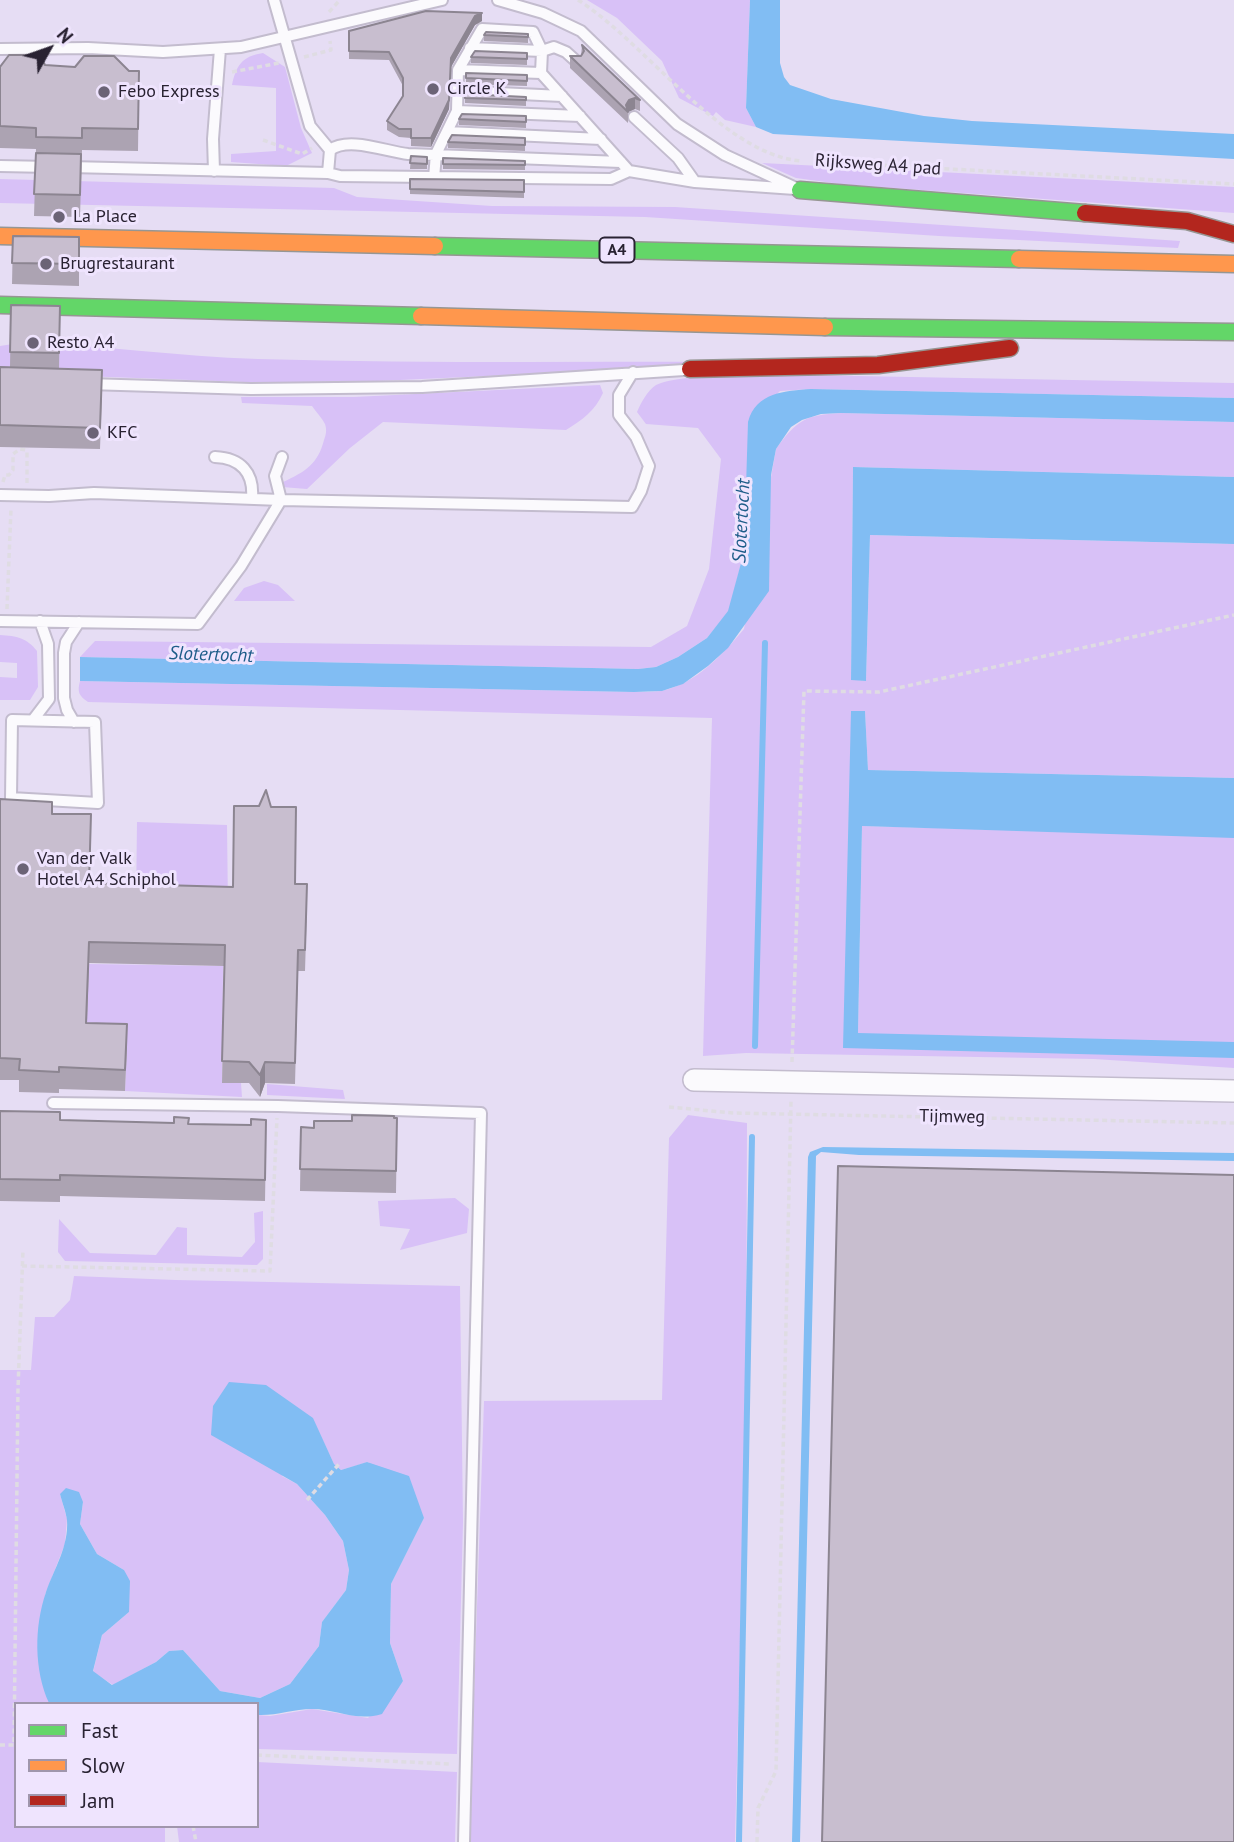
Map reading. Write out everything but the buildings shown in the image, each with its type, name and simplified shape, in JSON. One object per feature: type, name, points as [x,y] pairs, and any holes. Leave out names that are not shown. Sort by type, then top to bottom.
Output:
[{"type":"highway","points":[[800,190],[1187,220],[1234,234]]},
{"type":"highway","name":"A4","points":[[0,236],[1234,264]]},
{"type":"highway","points":[[0,305],[873,327],[1234,332]]},
{"type":"highway","points":[[690,369],[878,365],[1138,330]]},
{"type":"street","name":"Tijmweg","points":[[694,1080],[1234,1091]]},
{"type":"lane","points":[[274,0],[310,126],[326,146],[328,173]]},
{"type":"lane","points":[[0,49],[88,48],[163,52],[220,49],[442,0]]},
{"type":"lane","points":[[498,0],[543,12],[581,31],[677,124],[725,155],[800,190]]},
{"type":"lane","points":[[435,178],[436,154],[457,111],[458,70],[482,29],[533,32],[542,51],[541,73],[625,166]]},
{"type":"lane","points":[[470,48],[542,51],[554,47],[566,52],[576,61]]},
{"type":"lane","points":[[214,171],[213,139],[220,49]]},
{"type":"lane","points":[[458,70],[541,73]]},
{"type":"lane","points":[[457,91],[562,96]]},
{"type":"lane","points":[[457,111],[580,116]]},
{"type":"lane","points":[[634,117],[678,158],[695,182]]},
{"type":"lane","points":[[447,132],[600,139]]},
{"type":"lane","points":[[326,146],[356,145],[390,149],[397,153],[625,166],[695,182],[800,190]]},
{"type":"lane","points":[[0,166],[328,173],[340,176],[611,179],[625,166]]},
{"type":"lane","points":[[70,383],[251,389],[422,387],[690,369]]},
{"type":"lane","points":[[5,495],[94,493],[281,500],[632,507],[641,491],[649,466],[636,437],[619,415],[619,395],[633,372]]},
{"type":"lane","points":[[215,457],[229,458],[245,470],[253,482],[252,498]]},
{"type":"lane","points":[[4,621],[198,624],[241,566],[281,500],[275,476],[282,457]]},
{"type":"lane","points":[[33,720],[49,699],[48,644],[40,621]]},
{"type":"lane","points":[[74,722],[64,698],[64,653],[66,642],[79,622]]},
{"type":"lane","points":[[12,720],[33,720],[95,722],[97,803],[11,798],[12,720]]},
{"type":"lane","points":[[53,1103],[278,1106],[481,1113],[464,1842]]},
{"type":"path","name":"Rijksweg A4 pad","points":[[578,0],[631,41],[698,104],[740,138],[769,155],[835,163],[1234,184]]},
{"type":"path","points":[[263,140],[302,154],[326,146]]},
{"type":"path","points":[[4,621],[3,477],[13,470],[13,454],[20,449],[27,449],[27,464]]},
{"type":"path","points":[[757,1842],[758,1808],[776,1771],[790,1114],[804,691],[880,692],[1234,615]]},
{"type":"path","points":[[22,1265],[270,1271],[278,1106]]},
{"type":"path","name":"Tijmweg","points":[[670,1107],[733,1113],[1234,1123]]},
{"type":"path","points":[[15,1702],[18,1389],[23,1250]]},
{"type":"path","points":[[307,1500],[339,1464]]},
{"type":"path","points":[[259,1755],[466,1764]]},
{"type":"shaded area","points":[[587,0],[750,0],[746,108],[756,127],[725,120],[716,112],[713,116],[679,98],[662,61],[617,18]]},
{"type":"shaded area","points":[[263,53],[285,67],[301,128],[312,153],[286,166],[231,162],[231,154],[276,151],[276,88],[232,85],[241,63]]},
{"type":"shaded area","points":[[762,163],[1234,187],[1234,213],[840,184],[796,178]]},
{"type":"shaded area","points":[[0,179],[334,188],[357,197],[492,206],[675,207],[1180,241],[1178,248],[645,217],[0,203]]},
{"type":"shaded area","points":[[19,343],[198,356],[325,361],[794,362],[378,381],[273,383],[0,373],[0,346]]},
{"type":"shaded area","points":[[749,374],[1234,383],[1234,398],[811,389],[780,391],[749,422],[744,552],[729,611],[707,638],[678,657],[656,667],[638,669],[80,657],[95,641],[651,647],[687,626],[709,569],[721,459],[698,428],[646,424],[637,412],[650,390],[664,382]]},
{"type":"shaded area","points":[[600,385],[603,393],[596,405],[583,419],[566,430],[383,422],[350,448],[307,489],[282,487],[283,482],[304,471],[318,455],[326,432],[322,419],[312,406],[242,403],[241,397],[354,397]]},
{"type":"shaded area","points":[[841,413],[1234,422],[1234,477],[853,467],[851,679],[866,681],[870,535],[1234,544],[1234,778],[868,770],[865,711],[851,711],[858,1033],[862,826],[1234,836],[1234,1068],[1094,1059],[746,1053],[703,1056],[712,718],[88,702],[80,693],[80,681],[634,692],[661,691],[674,687],[708,667],[744,629],[776,449],[790,431],[803,421],[819,415]]},
{"type":"shaded area","points":[[264,581],[278,585],[295,601],[234,601],[244,588]]},
{"type":"shaded area","points":[[0,635],[21,638],[37,651],[38,687],[30,700],[0,700],[0,677],[17,678],[17,663],[0,662]]},
{"type":"shaded area","points":[[137,822],[227,825],[228,908],[136,904]]},
{"type":"shaded area","points":[[89,964],[223,966],[222,1082],[241,1083],[242,1097],[125,1091],[127,1046],[86,1044]]},
{"type":"shaded area","points":[[267,1084],[343,1090],[345,1099],[267,1095]]},
{"type":"shaded area","points":[[688,1115],[747,1123],[746,1401],[735,1842],[469,1842],[484,1401],[662,1400],[669,1138]]},
{"type":"shaded area","points":[[455,1198],[469,1209],[467,1233],[400,1250],[410,1229],[380,1226],[378,1201]]},
{"type":"shaded area","points":[[263,1211],[263,1259],[257,1265],[65,1261],[58,1252],[59,1219],[90,1253],[156,1255],[177,1227],[187,1228],[187,1255],[242,1257],[255,1242],[254,1213]]},
{"type":"shaded area","points":[[74,1276],[460,1286],[463,1522],[457,1754],[259,1749],[259,1715],[270,1716],[312,1709],[368,1718],[403,1681],[390,1643],[391,1584],[424,1518],[368,1462],[341,1470],[334,1464],[312,1418],[282,1476],[297,1484],[325,1515],[343,1541],[349,1570],[346,1590],[322,1622],[319,1646],[290,1684],[260,1698],[220,1691],[183,1650],[169,1651],[156,1662],[113,1685],[93,1672],[102,1635],[129,1612],[124,1570],[97,1554],[80,1524],[83,1502],[60,1494],[67,1519],[65,1544],[45,1595],[100,1702],[14,1702],[14,1828],[165,1828],[165,1842],[0,1842],[0,1370],[31,1370],[35,1317],[54,1317],[70,1300]]},
{"type":"shaded area","points":[[259,1762],[457,1772],[455,1842],[179,1842],[177,1828],[259,1828]]},
{"type":"water","points":[[750,0],[780,0],[780,63],[784,77],[790,85],[831,99],[924,116],[972,121],[1234,134],[1234,159],[773,134],[756,127],[746,108]]},
{"type":"water","points":[[811,389],[1234,398],[1234,422],[841,413],[821,414],[802,420],[791,427],[776,449],[771,475],[769,591],[728,648],[683,684],[662,691],[80,681],[80,657],[638,669],[656,667],[678,657],[707,638],[728,611],[744,552],[748,422],[752,412],[758,404],[773,395]]},
{"type":"water","points":[[853,467],[1234,477],[1234,544],[870,535],[866,681],[851,680]]},
{"type":"water","points":[[851,711],[865,711],[868,770],[1234,778],[1234,838],[862,826],[858,1033],[1234,1042],[1234,1058],[843,1048]]},
{"type":"water","points":[[823,1147],[1234,1153],[1234,1161],[859,1155],[821,1152],[816,1156],[800,1842],[792,1842],[808,1157],[810,1152]]},
{"type":"water","points":[[229,1382],[266,1385],[313,1418],[334,1464],[341,1470],[367,1462],[409,1476],[424,1518],[391,1584],[390,1643],[403,1681],[382,1714],[364,1717],[312,1709],[259,1715],[259,1702],[49,1702],[38,1663],[39,1619],[66,1539],[67,1520],[60,1494],[66,1488],[79,1492],[83,1502],[80,1524],[97,1554],[124,1570],[130,1581],[129,1612],[102,1635],[93,1671],[112,1685],[156,1662],[169,1651],[183,1650],[220,1691],[260,1698],[290,1684],[319,1646],[322,1622],[346,1590],[349,1570],[343,1541],[325,1515],[297,1484],[211,1435],[213,1406]]},
{"type":"waterway","points":[[755,1046],[765,643]]},
{"type":"waterway","points":[[739,1842],[752,1137]]},
{"type":"traffic: fast","points":[[800,190],[1085,213]]},
{"type":"traffic: fast","points":[[435,246],[1019,259]]},
{"type":"traffic: fast","points":[[0,305],[421,316]]},
{"type":"traffic: fast","points":[[825,327],[1234,332]]},
{"type":"traffic: slow","points":[[0,236],[435,246]]},
{"type":"traffic: slow","points":[[1019,259],[1234,264]]},
{"type":"traffic: slow","points":[[421,316],[825,327]]},
{"type":"traffic: jam","points":[[1085,213],[1187,221],[1234,234]]},
{"type":"traffic: jam","points":[[690,369],[878,365],[1010,348]]},
{"type":"place","name":"Circle K","points":[[433,89]]},
{"type":"place","name":"Febo Express","points":[[104,92]]},
{"type":"place","name":"La Place","points":[[59,217]]},
{"type":"place","name":"Brugrestaurant","points":[[46,264]]},
{"type":"place","name":"Resto A4","points":[[33,343]]},
{"type":"place","name":"KFC","points":[[93,433]]},
{"type":"place","name":"Van der Valk Hotel A4 Schiphol","points":[[23,869]]},
{"type":"water label","name":"Slotertocht","points":[[742,521]]},
{"type":"water label","name":"Slotertocht","points":[[211,655]]}]
